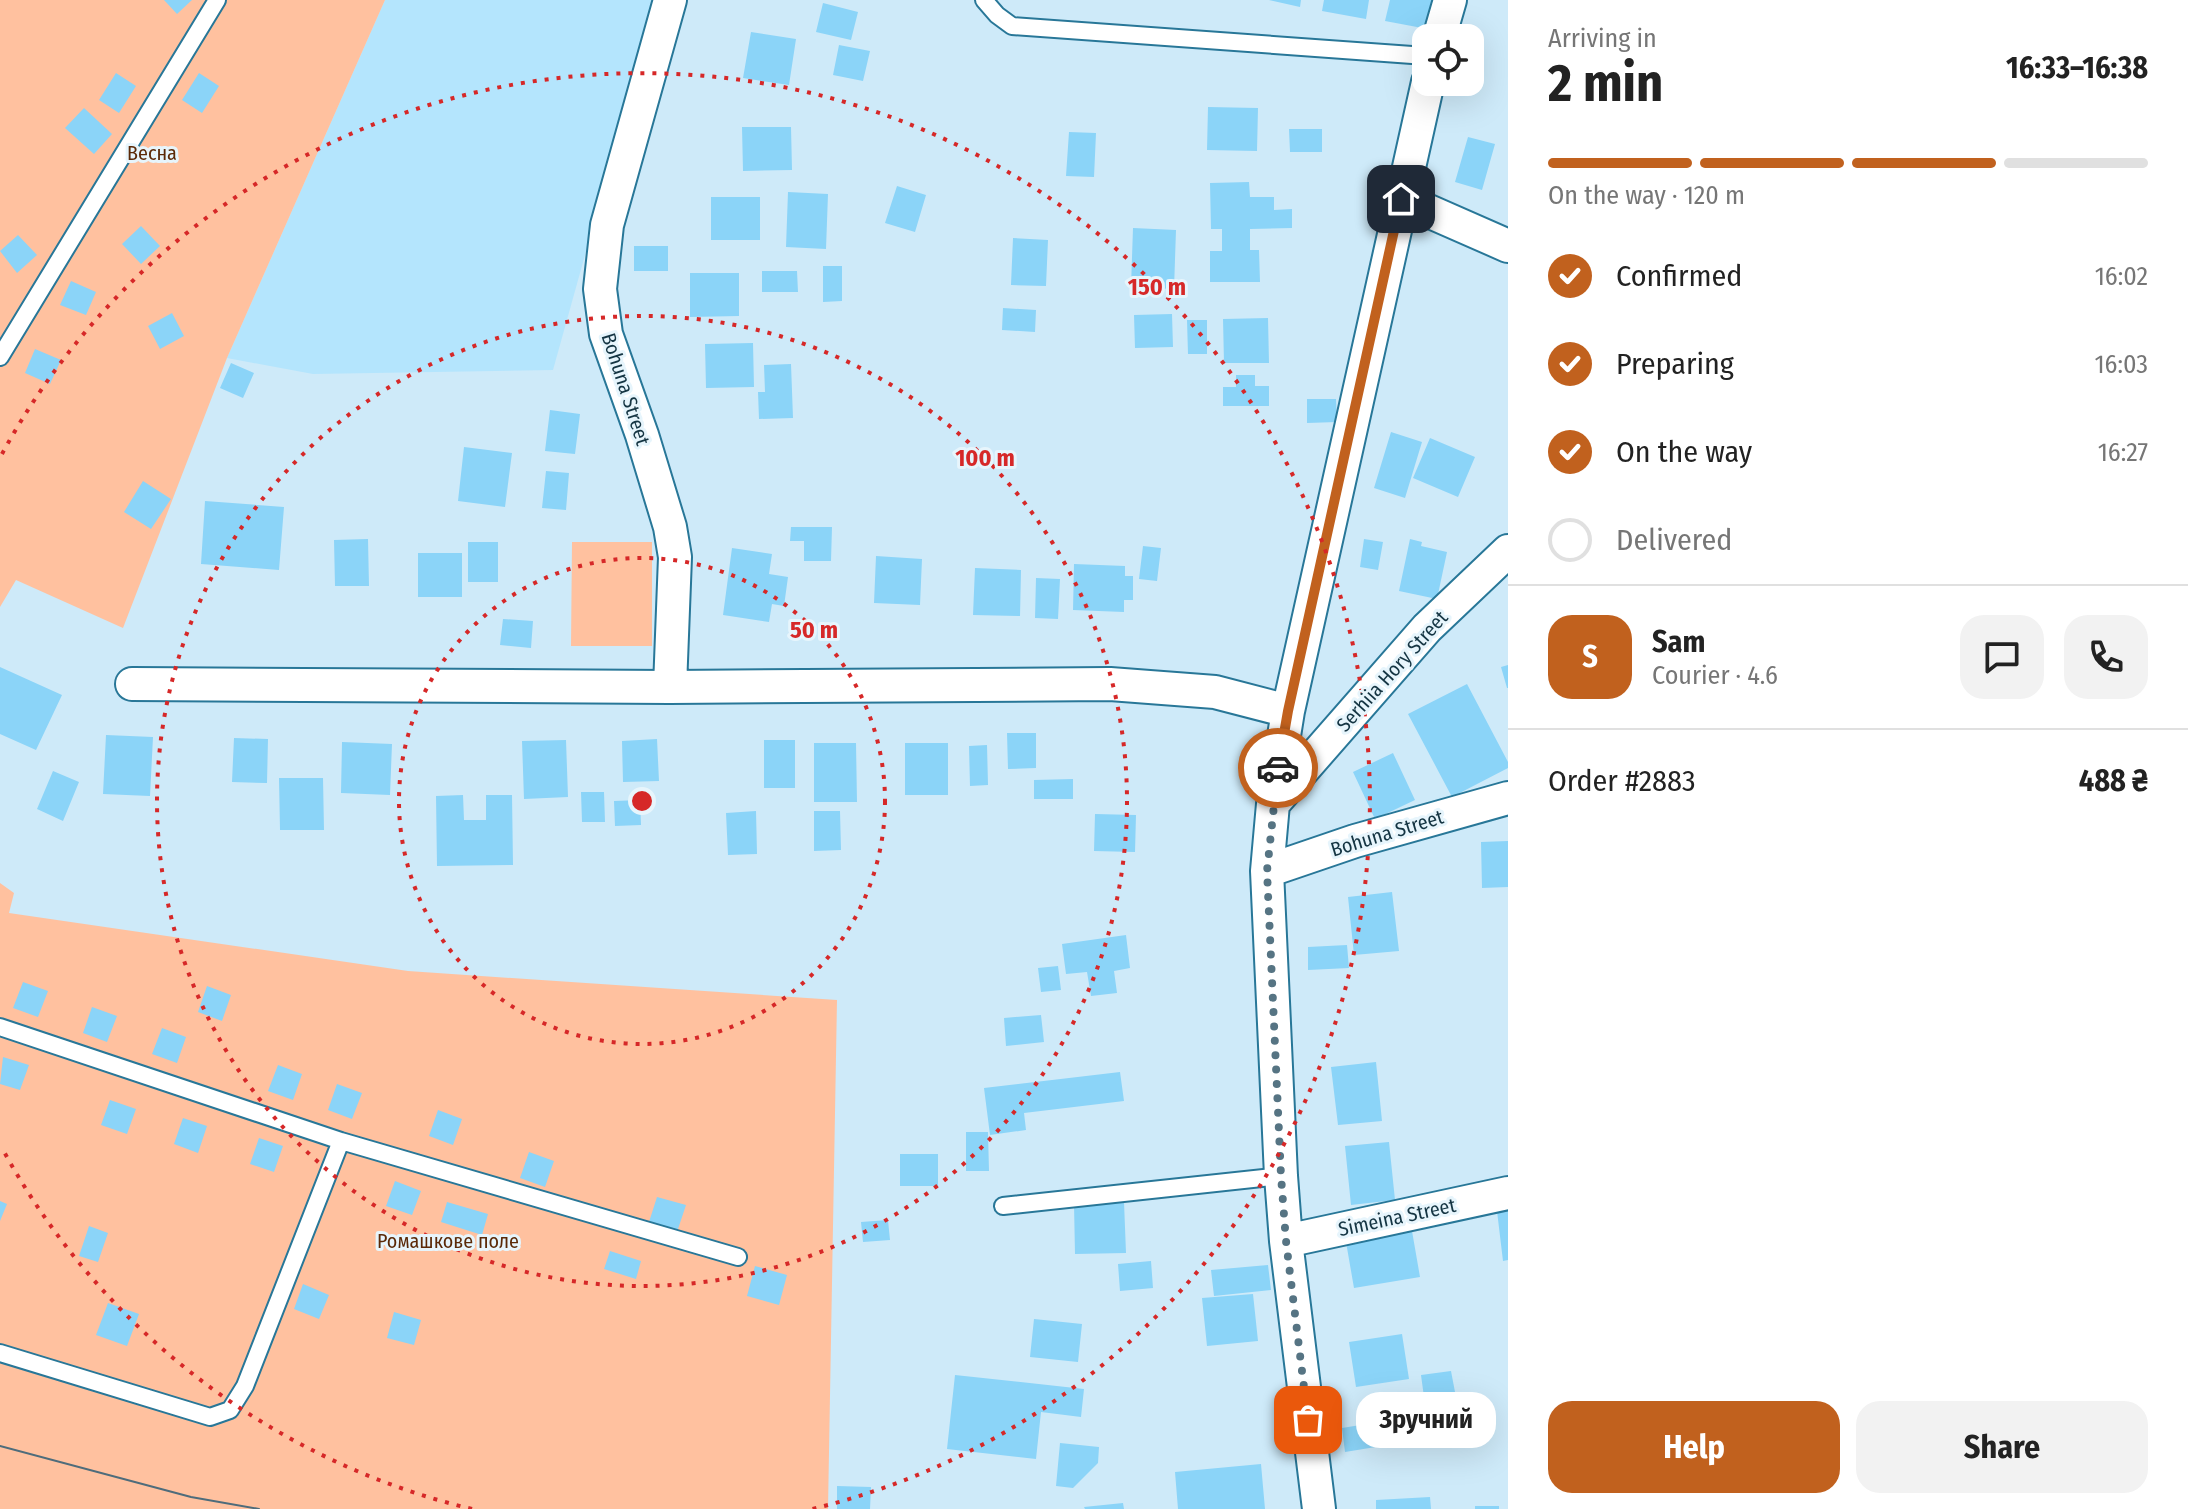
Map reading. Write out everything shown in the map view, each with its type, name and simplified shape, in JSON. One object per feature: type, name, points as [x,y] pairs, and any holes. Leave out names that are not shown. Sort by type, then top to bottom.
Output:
[{"type":"street","name":"Bohuna Street","points":[[670,0],[607,225],[600,289],[606,334],[670,527],[675,557],[670,687]]},
{"type":"street","points":[[1443,24],[1450,0]]},
{"type":"street","points":[[1319,1509],[1286,1241],[1267,871],[1273,804],[1288,711],[1425,96]]},
{"type":"street","points":[[1401,199],[1508,246]]},
{"type":"street","name":"Serhiia Hory Street","points":[[1273,804],[1427,628],[1508,551]]},
{"type":"street","points":[[132,684],[670,687],[1110,684],[1215,692],[1288,711]]},
{"type":"street","name":"Bohuna Street","points":[[1267,871],[1355,841],[1508,798]]},
{"type":"street","name":"Simeina Street","points":[[1286,1241],[1508,1193]]},
{"type":"lane","points":[[0,357],[217,0]]},
{"type":"lane","points":[[984,0],[1012,26],[1412,55]]},
{"type":"lane","points":[[0,1027],[341,1141],[738,1257]]},
{"type":"lane","points":[[0,1353],[210,1417],[230,1410],[245,1386],[341,1141]]},
{"type":"lane","points":[[1003,1206],[1281,1176]]},
{"type":"shaded area","points":[[385,0],[656,0],[553,370],[313,374],[227,358]]},
{"type":"green space","name":"Весна","points":[[0,0],[385,0],[227,358],[123,628],[16,580],[0,607]]},
{"type":"green space","points":[[572,542],[652,542],[652,646],[571,646]]},
{"type":"green space","name":"Ромашкове поле","points":[[0,883],[14,893],[9,913],[408,971],[837,1000],[828,1509],[0,1509]]},
{"type":"building","points":[[164,0],[192,0],[177,14]]},
{"type":"building","points":[[1269,0],[1301,0],[1300,7]]},
{"type":"building","points":[[1324,0],[1369,0],[1366,19],[1322,11]]},
{"type":"building","points":[[1390,0],[1439,0],[1434,24],[1412,26],[1385,21]]},
{"type":"building","points":[[823,3],[858,12],[851,40],[816,32]]},
{"type":"building","points":[[751,32],[796,39],[789,85],[743,78]]},
{"type":"building","points":[[839,45],[870,51],[863,81],[833,75]]},
{"type":"building","points":[[116,73],[136,86],[119,113],[99,100]]},
{"type":"building","points":[[199,73],[219,86],[202,113],[182,100]]},
{"type":"building","points":[[1208,107],[1258,108],[1257,151],[1207,150]]},
{"type":"building","points":[[84,108],[112,134],[94,154],[65,128]]},
{"type":"building","points":[[742,127],[791,127],[792,170],[743,171]]},
{"type":"building","points":[[1289,129],[1322,129],[1322,152],[1290,152]]},
{"type":"building","points":[[1069,132],[1096,133],[1094,177],[1066,176]]},
{"type":"building","points":[[1468,137],[1495,144],[1482,190],[1455,182]]},
{"type":"building","points":[[1249,182],[1250,197],[1274,197],[1274,210],[1292,209],[1292,228],[1250,229],[1250,250],[1259,250],[1260,282],[1210,282],[1210,251],[1222,251],[1222,229],[1211,229],[1210,183]]},
{"type":"building","points":[[897,186],[926,195],[915,232],[885,223]]},
{"type":"building","points":[[788,192],[828,194],[826,249],[786,247]]},
{"type":"building","points":[[711,197],[760,197],[760,240],[711,240]]},
{"type":"building","points":[[141,226],[160,246],[141,264],[122,244]]},
{"type":"building","points":[[1133,228],[1176,230],[1174,289],[1131,287]]},
{"type":"building","points":[[18,235],[37,255],[17,273],[0,251]]},
{"type":"building","points":[[1013,238],[1048,240],[1046,286],[1011,285]]},
{"type":"building","points":[[634,246],[668,246],[668,271],[634,271]]},
{"type":"building","points":[[823,266],[842,266],[842,301],[823,302]]},
{"type":"building","points":[[762,271],[797,271],[798,292],[762,292]]},
{"type":"building","points":[[690,273],[739,273],[739,316],[690,317]]},
{"type":"building","points":[[71,281],[96,292],[86,315],[60,305]]},
{"type":"building","points":[[1003,308],[1036,310],[1035,332],[1002,330]]},
{"type":"building","points":[[172,313],[184,336],[160,349],[148,326]]},
{"type":"building","points":[[1172,314],[1173,347],[1135,348],[1134,315]]},
{"type":"building","points":[[1268,318],[1269,363],[1224,363],[1223,319]]},
{"type":"building","points":[[1187,320],[1207,320],[1207,354],[1188,354]]},
{"type":"building","points":[[753,343],[754,387],[706,388],[705,344]]},
{"type":"building","points":[[35,349],[61,360],[50,384],[25,373]]},
{"type":"building","points":[[231,363],[254,373],[243,398],[220,388]]},
{"type":"building","points":[[791,364],[793,418],[759,419],[758,392],[765,392],[764,365]]},
{"type":"building","points":[[1236,375],[1255,375],[1255,386],[1269,386],[1269,406],[1223,406],[1223,387],[1236,387]]},
{"type":"building","points":[[1307,399],[1336,399],[1337,422],[1307,423]]},
{"type":"building","points":[[550,410],[580,414],[575,454],[545,451]]},
{"type":"building","points":[[1391,432],[1422,442],[1405,498],[1374,488]]},
{"type":"building","points":[[1430,438],[1475,457],[1458,497],[1413,478]]},
{"type":"building","points":[[464,447],[512,453],[505,507],[458,501]]},
{"type":"building","points":[[546,471],[569,473],[566,510],[542,508]]},
{"type":"building","points":[[143,481],[171,499],[151,529],[124,512]]},
{"type":"building","points":[[205,501],[284,507],[279,570],[201,564]]},
{"type":"building","points":[[791,527],[832,527],[831,561],[804,561],[804,541],[790,541]]},
{"type":"building","points":[[368,539],[369,586],[335,586],[334,540]]},
{"type":"building","points":[[1364,539],[1383,542],[1378,570],[1360,567]]},
{"type":"building","points":[[1410,539],[1422,542],[1421,546],[1447,552],[1437,599],[1399,591]]},
{"type":"building","points":[[468,542],[498,542],[498,582],[468,582]]},
{"type":"building","points":[[1143,546],[1161,548],[1157,581],[1139,579]]},
{"type":"building","points":[[732,548],[772,554],[769,574],[788,577],[784,606],[772,604],[769,622],[723,615]]},
{"type":"building","points":[[418,553],[462,553],[462,597],[418,597]]},
{"type":"building","points":[[876,556],[922,559],[920,605],[874,603]]},
{"type":"building","points":[[1074,564],[1125,566],[1125,576],[1133,576],[1133,600],[1124,600],[1124,612],[1073,610]]},
{"type":"building","points":[[975,568],[1021,570],[1020,616],[973,615]]},
{"type":"building","points":[[1036,578],[1060,579],[1058,619],[1035,618]]},
{"type":"building","points":[[503,619],[533,621],[531,648],[500,645]]},
{"type":"building","points":[[1508,665],[1508,688],[1507,688],[1501,667]]},
{"type":"building","points":[[0,667],[62,695],[36,750],[0,734]]},
{"type":"building","points":[[1467,684],[1508,762],[1508,768],[1452,797],[1408,714]]},
{"type":"building","points":[[1007,733],[1036,733],[1036,768],[1008,769]]},
{"type":"building","points":[[106,735],[153,737],[150,796],[103,794]]},
{"type":"building","points":[[234,738],[268,739],[267,783],[232,782]]},
{"type":"building","points":[[657,739],[659,781],[623,782],[622,741]]},
{"type":"building","points":[[566,740],[568,797],[524,799],[522,741]]},
{"type":"building","points":[[764,740],[795,740],[795,788],[764,788]]},
{"type":"building","points":[[342,742],[392,744],[390,795],[341,793]]},
{"type":"building","points":[[814,743],[856,743],[857,802],[814,802]]},
{"type":"building","points":[[905,743],[948,743],[948,795],[905,795]]},
{"type":"building","points":[[987,745],[988,785],[970,786],[969,746]]},
{"type":"building","points":[[1393,753],[1415,800],[1375,819],[1353,772]]},
{"type":"building","points":[[53,771],[79,782],[63,821],[37,809]]},
{"type":"building","points":[[279,778],[323,778],[324,830],[280,830]]},
{"type":"building","points":[[1073,779],[1073,799],[1034,799],[1034,780]]},
{"type":"building","points":[[581,792],[604,792],[605,822],[582,822]]},
{"type":"building","points":[[463,795],[464,820],[486,820],[486,795],[512,795],[513,865],[437,866],[436,796]]},
{"type":"building","points":[[640,800],[641,825],[615,826],[614,801]]},
{"type":"building","points":[[756,811],[757,854],[728,855],[726,813]]},
{"type":"building","points":[[814,811],[840,811],[841,850],[814,851]]},
{"type":"building","points":[[1095,814],[1136,815],[1135,852],[1094,851]]},
{"type":"building","points":[[1508,841],[1508,887],[1482,888],[1481,842]]},
{"type":"building","points":[[1392,892],[1399,951],[1354,955],[1348,897]]},
{"type":"building","points":[[1126,935],[1130,968],[1114,971],[1117,993],[1091,996],[1087,972],[1066,974],[1062,944]]},
{"type":"building","points":[[1347,945],[1349,968],[1308,970],[1308,947]]},
{"type":"building","points":[[1058,966],[1061,990],[1041,992],[1038,968]]},
{"type":"building","points":[[23,982],[48,991],[38,1017],[13,1008]]},
{"type":"building","points":[[207,986],[231,995],[222,1021],[198,1012]]},
{"type":"building","points":[[92,1007],[117,1016],[107,1042],[83,1033]]},
{"type":"building","points":[[1041,1015],[1044,1042],[1006,1046],[1004,1018]]},
{"type":"building","points":[[162,1028],[186,1037],[177,1063],[152,1054]]},
{"type":"building","points":[[3,1057],[29,1065],[20,1090],[0,1084]]},
{"type":"building","points":[[1376,1062],[1382,1121],[1338,1125],[1331,1067]]},
{"type":"building","points":[[278,1065],[302,1074],[293,1100],[268,1091]]},
{"type":"building","points":[[1120,1072],[1124,1101],[1024,1113],[1026,1130],[990,1135],[984,1088]]},
{"type":"building","points":[[337,1084],[362,1093],[352,1119],[328,1110]]},
{"type":"building","points":[[110,1100],[136,1109],[127,1134],[101,1125]]},
{"type":"building","points":[[438,1110],[462,1119],[453,1145],[429,1136]]},
{"type":"building","points":[[183,1118],[207,1126],[198,1153],[174,1144]]},
{"type":"building","points":[[966,1132],[988,1132],[989,1171],[966,1171]]},
{"type":"building","points":[[259,1138],[283,1146],[274,1172],[250,1164]]},
{"type":"building","points":[[1389,1142],[1395,1200],[1351,1205],[1345,1146]]},
{"type":"building","points":[[529,1152],[554,1161],[545,1187],[520,1178]]},
{"type":"building","points":[[900,1154],[938,1154],[938,1186],[900,1186]]},
{"type":"building","points":[[395,1181],[421,1191],[412,1215],[386,1206]]},
{"type":"building","points":[[657,1197],[686,1205],[677,1232],[649,1222]]},
{"type":"building","points":[[0,1201],[7,1204],[0,1221]]},
{"type":"building","points":[[447,1202],[488,1214],[482,1235],[441,1222]]},
{"type":"building","points":[[1124,1202],[1126,1253],[1075,1254],[1074,1204]]},
{"type":"building","points":[[1508,1209],[1508,1260],[1503,1261],[1497,1211]]},
{"type":"building","points":[[888,1220],[890,1240],[863,1242],[861,1222]]},
{"type":"building","points":[[89,1226],[108,1233],[98,1262],[79,1256]]},
{"type":"building","points":[[1412,1231],[1420,1277],[1354,1288],[1346,1242]]},
{"type":"building","points":[[610,1251],[641,1261],[636,1279],[604,1269]]},
{"type":"building","points":[[1151,1261],[1153,1288],[1120,1291],[1118,1264]]},
{"type":"building","points":[[1268,1265],[1271,1290],[1214,1296],[1211,1270]]},
{"type":"building","points":[[755,1266],[787,1275],[779,1305],[747,1296]]},
{"type":"building","points":[[303,1284],[329,1295],[319,1319],[294,1309]]},
{"type":"building","points":[[1253,1294],[1258,1341],[1207,1346],[1202,1298]]},
{"type":"building","points":[[108,1303],[139,1314],[127,1346],[96,1335]]},
{"type":"building","points":[[394,1312],[421,1320],[414,1345],[387,1338]]},
{"type":"building","points":[[1034,1319],[1082,1324],[1078,1362],[1030,1357]]},
{"type":"building","points":[[1402,1334],[1409,1379],[1356,1387],[1349,1342]]},
{"type":"building","points":[[1451,1371],[1455,1392],[1424,1397],[1421,1375]]},
{"type":"building","points":[[955,1375],[1084,1389],[1081,1417],[1041,1412],[1036,1459],[947,1449]]},
{"type":"building","points":[[1385,1421],[1388,1445],[1345,1452],[1342,1428]]},
{"type":"building","points":[[1060,1443],[1099,1447],[1098,1463],[1073,1488],[1056,1486]]},
{"type":"building","points":[[1261,1464],[1265,1509],[1178,1509],[1175,1472]]},
{"type":"building","points":[[837,1486],[871,1487],[870,1509],[837,1509]]},
{"type":"building","points":[[1430,1497],[1431,1509],[1376,1509],[1376,1500]]},
{"type":"building","points":[[1123,1503],[1124,1509],[1084,1507]]},
{"type":"building","points":[[1475,1506],[1499,1506],[1499,1509],[1475,1509]]},
{"type":"tram line","points":[[0,1446],[191,1497],[259,1509]]},
{"type":"way so far","points":[[1278,768],[1267,871],[1281,1176],[1308,1420]]},
{"type":"place","name":"Зручний","points":[[1308,1420]]},
{"type":"route","points":[[1278,768],[1401,199]]}]
